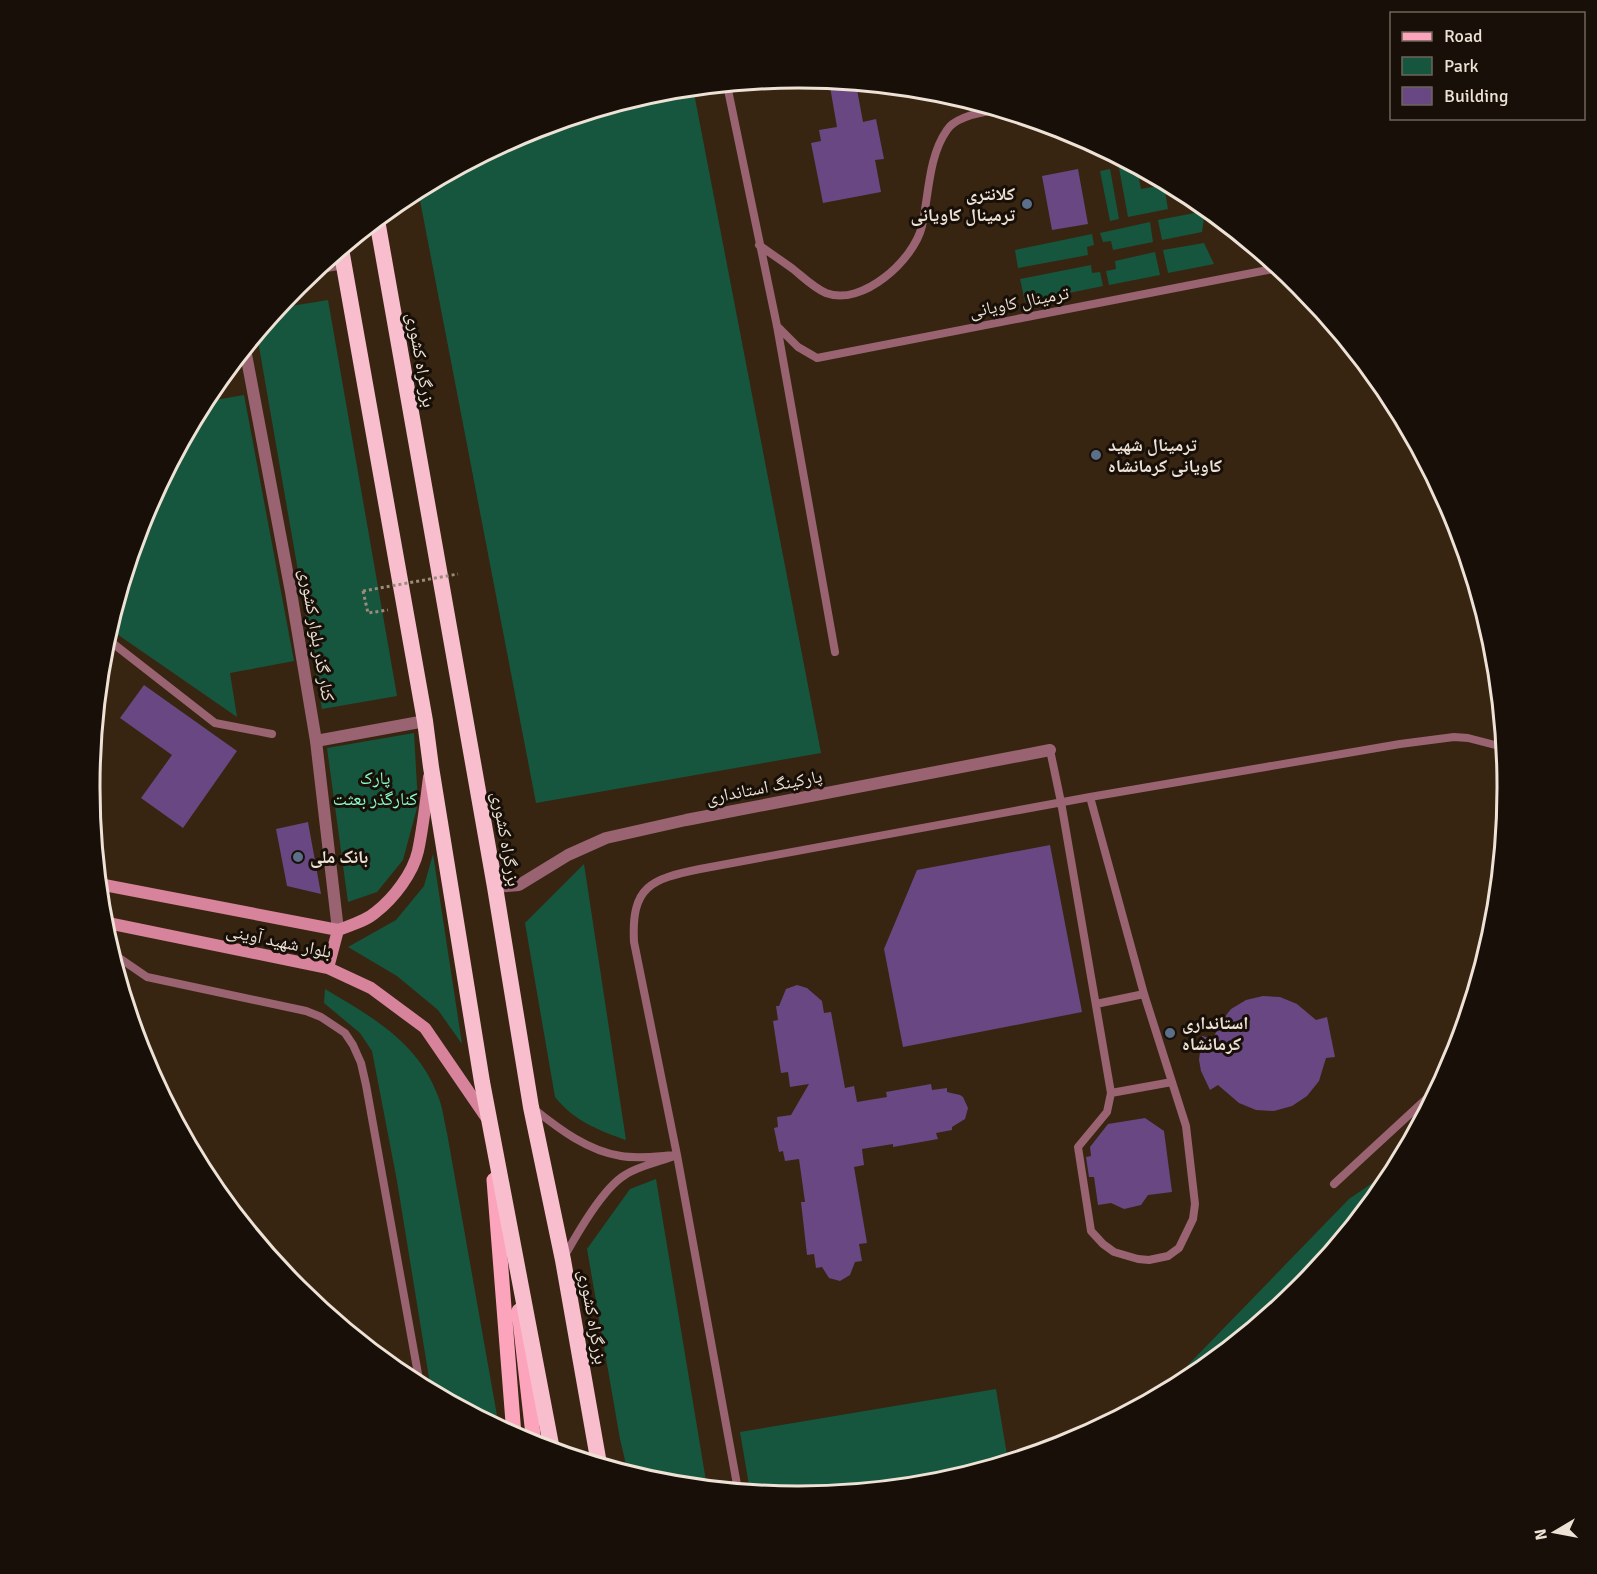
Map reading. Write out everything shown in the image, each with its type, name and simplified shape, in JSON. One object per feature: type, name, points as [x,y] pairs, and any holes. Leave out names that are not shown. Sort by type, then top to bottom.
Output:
[{"type":"highway","name":"بزرگراه کشوری","points":[[379,229],[495,887],[531,1107],[597,1455]]},
{"type":"highway","points":[[343,258],[425,721],[490,1123],[550,1439]]},
{"type":"main road","name":"بلوار شهید آوینی","points":[[107,886],[338,930],[357,923],[376,912],[394,894],[408,874],[417,853],[431,767]]},
{"type":"main road","name":"بلوار شهید آوینی","points":[[113,924],[328,968],[371,988],[425,1028],[490,1123]]},
{"type":"main road","points":[[328,968],[338,930]]},
{"type":"main road","points":[[490,1123],[513,1424]]},
{"type":"main road","points":[[506,1204],[533,1433]]},
{"type":"street","name":"کنار گذر بلوار کشوری","points":[[247,359],[291,592],[316,741],[338,930]]},
{"type":"street","points":[[316,741],[425,721]]},
{"type":"street","name":"پارکینگ استانداری","points":[[495,887],[519,885],[568,855],[606,838],[1050,750]]},
{"type":"lane","points":[[728,92],[777,326],[835,652]]},
{"type":"lane","points":[[759,245],[826,293],[843,296],[868,288],[894,271],[909,254],[921,229],[936,152],[948,128],[974,114],[981,113]]},
{"type":"lane","name":"ترمینال کاویانی","points":[[777,326],[798,347],[818,358],[1267,269]]},
{"type":"lane","points":[[115,645],[215,723],[272,734]]},
{"type":"lane","points":[[737,1483],[677,1155],[634,942],[635,909],[648,887],[657,880],[669,876],[1061,802],[1422,740],[1468,738],[1496,745]]},
{"type":"lane","points":[[1050,750],[1111,1093],[1107,1112],[1078,1147],[1091,1231],[1114,1252],[1149,1260],[1168,1256],[1179,1248],[1193,1220],[1195,1204],[1186,1126],[1144,994],[1090,797]]},
{"type":"lane","points":[[122,960],[147,977],[306,1011],[333,1024],[345,1034],[361,1063],[366,1085],[418,1373]]},
{"type":"lane","points":[[1096,1004],[1144,994]]},
{"type":"lane","points":[[1111,1093],[1172,1082]]},
{"type":"lane","points":[[1334,1184],[1420,1104]]},
{"type":"lane","points":[[531,1107],[561,1131],[608,1153],[621,1156],[677,1155]]},
{"type":"lane","points":[[562,1260],[583,1224],[625,1174],[677,1155]]},
{"type":"path","points":[[368,613],[363,591],[458,574]]},
{"type":"green space","points":[[695,96],[821,753],[536,803],[420,200],[449,182],[531,142],[618,112]]},
{"type":"green space","points":[[1119,168],[1139,177],[1141,189],[1155,187],[1165,193],[1168,209],[1128,217]]},
{"type":"green space","points":[[1110,169],[1119,219],[1110,221],[1100,171]]},
{"type":"green space","points":[[1196,213],[1204,218],[1202,232],[1162,240],[1158,220]]},
{"type":"green space","points":[[1150,222],[1153,242],[1113,250],[1111,241],[1103,242],[1100,233]]},
{"type":"green space","points":[[1092,234],[1094,245],[1087,247],[1088,255],[1018,268],[1015,250]]},
{"type":"green space","points":[[1204,243],[1214,264],[1168,273],[1163,250]]},
{"type":"green space","points":[[1155,252],[1160,275],[1109,285],[1106,271],[1116,269],[1115,261]]},
{"type":"green space","points":[[1091,265],[1092,273],[1100,272],[1103,286],[1025,302],[1020,279]]},
{"type":"green space","points":[[328,300],[397,696],[322,709],[259,344],[293,306]]},
{"type":"green space","points":[[244,395],[294,661],[230,673],[237,717],[117,634],[137,562],[153,520],[172,478],[218,400]]},
{"type":"green space","name":"پارک کنارگذر بعثت","points":[[414,733],[418,804],[403,860],[377,892],[348,902],[327,748]]},
{"type":"green space","points":[[433,854],[462,1044],[438,1010],[397,976],[348,947],[396,920],[424,886]]},
{"type":"green space","points":[[584,864],[626,1140],[578,1119],[555,1097],[525,923]]},
{"type":"green space","points":[[325,989],[392,1033],[419,1060],[438,1096],[447,1133],[497,1416],[429,1380],[397,1181],[372,1051],[360,1033],[324,1003]]},
{"type":"green space","points":[[656,1179],[706,1480],[626,1464],[587,1249],[630,1189]]},
{"type":"green space","points":[[1374,1182],[1324,1248],[1292,1281],[1224,1341],[1184,1370],[1187,1366],[1349,1199]]},
{"type":"green space","points":[[996,1389],[1007,1453],[979,1462],[890,1480],[798,1486],[753,1484],[749,1484],[740,1432]]},
{"type":"building","points":[[830,89],[857,91],[863,122],[876,119],[884,159],[875,160],[881,192],[823,203],[811,143],[821,141],[819,130],[837,127]]},
{"type":"building","points":[[1078,169],[1088,224],[1052,230],[1042,176]]},
{"type":"building","points":[[144,685],[237,751],[183,828],[141,798],[172,755],[120,718]]},
{"type":"building","name":"بانک ملی","points":[[308,822],[321,894],[287,886],[276,829]]},
{"type":"building","points":[[1050,845],[1082,1012],[903,1047],[884,949],[917,870]]},
{"type":"building","points":[[797,985],[807,988],[822,1001],[824,1013],[831,1012],[845,1088],[854,1086],[857,1102],[887,1097],[886,1092],[931,1084],[932,1090],[947,1088],[947,1092],[960,1095],[968,1108],[965,1119],[952,1127],[952,1130],[936,1133],[938,1139],[893,1147],[893,1144],[862,1149],[864,1165],[854,1167],[867,1243],[859,1244],[862,1261],[855,1262],[850,1275],[840,1281],[829,1278],[822,1267],[816,1268],[814,1254],[807,1255],[801,1202],[805,1202],[799,1159],[785,1161],[783,1151],[779,1152],[774,1128],[778,1127],[777,1117],[791,1115],[809,1084],[790,1087],[788,1072],[781,1073],[773,1021],[778,1020],[776,1006],[779,1006],[786,989]]},
{"type":"building","points":[[1263,996],[1280,997],[1297,1004],[1316,1020],[1327,1017],[1335,1057],[1326,1058],[1319,1081],[1307,1096],[1292,1106],[1274,1111],[1256,1110],[1239,1103],[1218,1085],[1210,1090],[1201,1071],[1199,1060],[1202,1036],[1213,1039],[1220,1023],[1231,1009],[1246,1000]]},
{"type":"building","points":[[1145,1118],[1164,1131],[1172,1192],[1148,1195],[1141,1205],[1124,1209],[1111,1203],[1098,1205],[1094,1177],[1089,1177],[1086,1157],[1091,1156],[1090,1147],[1108,1124]]},
{"type":"place","name":"کلانتری ترمینال کاویانی","points":[[1027,204]]},
{"type":"place","name":"ترمینال شهید کاویانی کرمانشاه","points":[[1096,455]]},
{"type":"place","name":"بانک ملی","points":[[298,857]]},
{"type":"place","name":"استانداری کرمانشاه","points":[[1170,1033]]}]
